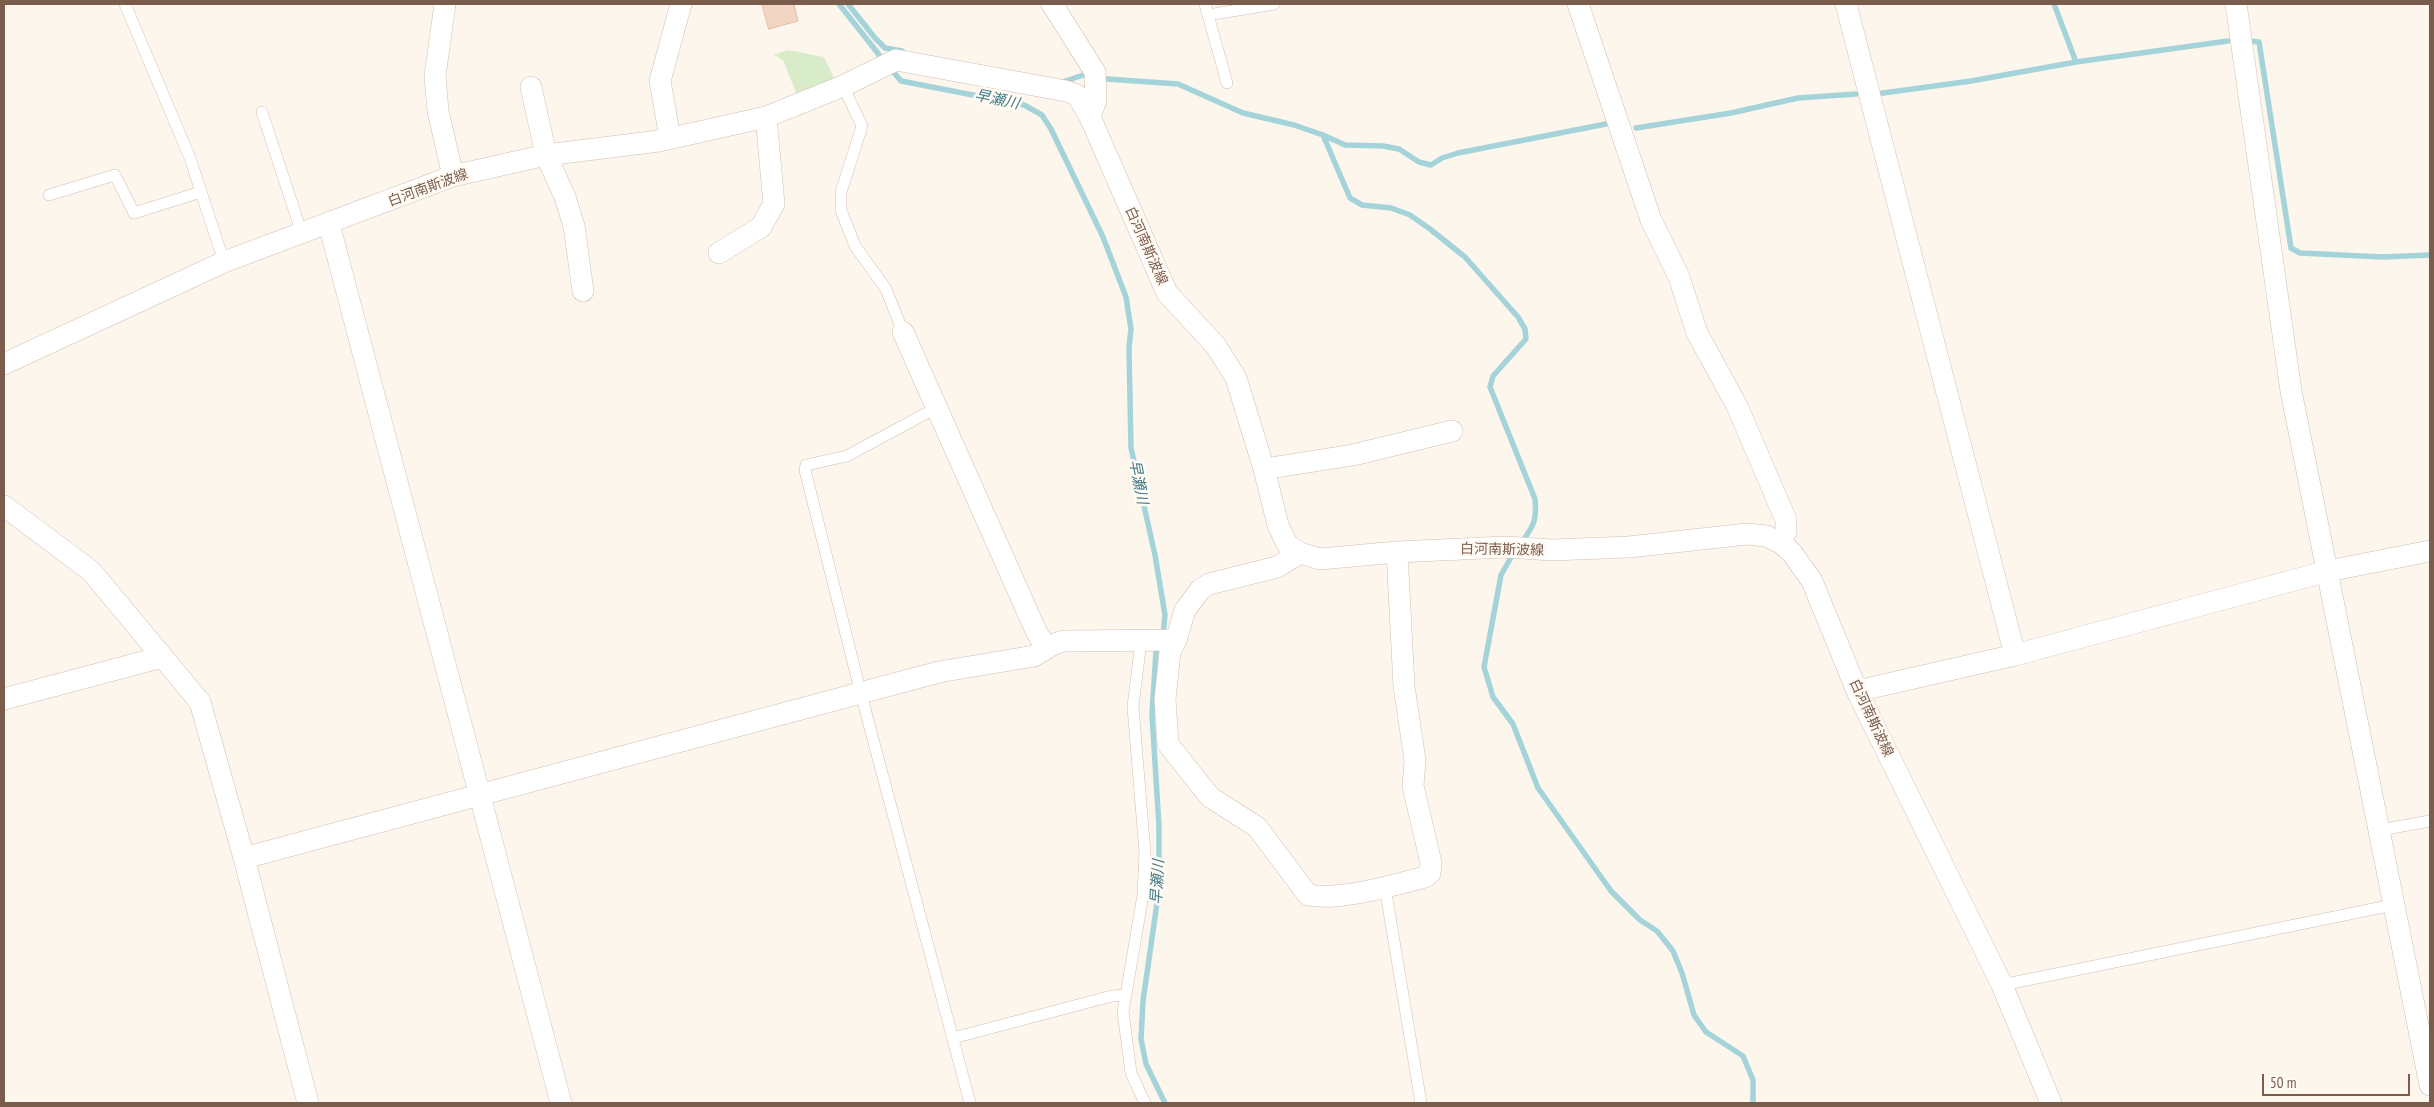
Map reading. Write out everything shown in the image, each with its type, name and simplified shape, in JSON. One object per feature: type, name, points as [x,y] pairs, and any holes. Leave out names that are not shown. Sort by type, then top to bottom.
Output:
[{"type":"street","points":[[445,4],[435,76],[438,111],[453,176]]},
{"type":"street","points":[[670,138],[660,81],[681,4]]},
{"type":"street","points":[[1052,4],[1095,72],[1096,100],[1090,116]]},
{"type":"street","points":[[1578,4],[1617,113],[1651,220],[1679,277],[1697,334],[1737,406],[1786,520],[1786,531],[1781,543]]},
{"type":"street","points":[[1846,4],[2015,655]]},
{"type":"street","points":[[2236,4],[2291,391],[2380,830],[2393,905],[2422,1002],[2430,1085]]},
{"type":"street","name":"白河南斯波線","points":[[4,364],[224,262],[453,176],[546,155],[670,138],[766,117],[843,86],[869,71],[896,60],[1066,91],[1077,95],[1090,116],[1167,294],[1216,346],[1236,378],[1264,469],[1278,525],[1287,544],[1300,553],[1320,559],[1397,552],[1506,547],[1552,550],[1620,548],[1748,534],[1766,536],[1781,543],[1792,553],[1812,581],[1857,691],[2002,985],[2051,1103]]},
{"type":"street","points":[[531,87],[546,155],[565,197],[574,226],[583,291]]},
{"type":"street","points":[[719,253],[761,228],[774,204],[766,117]]},
{"type":"street","points":[[329,224],[561,1103]]},
{"type":"street","points":[[903,332],[1036,632],[1046,648]]},
{"type":"street","points":[[1264,469],[1353,455],[1452,431]]},
{"type":"street","points":[[4,506],[91,571],[200,702],[244,858],[308,1103]]},
{"type":"street","points":[[1857,691],[2015,655],[2328,571],[2430,551]]},
{"type":"street","points":[[244,858],[939,672],[1034,656],[1046,648],[1064,641],[1159,640],[1170,652],[1165,699],[1168,744],[1210,797],[1257,827],[1308,895],[1320,897],[1385,887],[1425,877],[1430,873],[1431,863],[1413,786],[1415,760],[1404,686],[1397,552]]},
{"type":"street","points":[[1159,640],[1201,590],[1209,584],[1277,567],[1300,553]]},
{"type":"street","points":[[4,699],[162,657]]},
{"type":"lane","points":[[125,4],[190,158],[224,262]]},
{"type":"lane","points":[[1227,82],[1206,9],[1274,4]]},
{"type":"lane","points":[[843,86],[862,126],[841,192],[841,210],[855,246],[886,290],[903,332]]},
{"type":"lane","points":[[262,112],[302,234]]},
{"type":"lane","points":[[49,195],[115,175],[134,213],[201,192]]},
{"type":"lane","points":[[936,408],[847,456],[806,465],[806,470],[861,694],[970,1103]]},
{"type":"lane","points":[[1145,1103],[1131,1073],[1123,1012],[1143,895],[1144,853],[1133,707],[1159,640]]},
{"type":"lane","points":[[2380,830],[2430,821]]},
{"type":"lane","points":[[1385,887],[1421,1103]]},
{"type":"lane","points":[[2002,985],[2393,905]]},
{"type":"lane","points":[[953,1038],[1112,996],[1126,995]]},
{"type":"green space","points":[[788,50],[824,57],[835,80],[797,95],[783,60],[774,55]]},
{"type":"building","points":[[762,4],[794,4],[798,21],[769,29]]},
{"type":"waterway","name":"早瀬川","points":[[839,4],[884,61]]},
{"type":"waterway","points":[[848,4],[885,48],[902,51]]},
{"type":"waterway","points":[[2054,4],[2076,62]]},
{"type":"waterway","points":[[1876,94],[1971,81],[2076,62],[2228,41]]},
{"type":"waterway","points":[[2248,41],[2259,42],[2291,248],[2300,253],[2382,257],[2430,255]]},
{"type":"waterway","name":"早瀬川","points":[[890,68],[901,81],[1024,105],[1042,115],[1051,129],[1103,237],[1126,297],[1131,329],[1129,348],[1131,448],[1155,555],[1165,615],[1163,635]]},
{"type":"waterway","points":[[1063,82],[1086,74],[1084,71]]},
{"type":"waterway","points":[[1107,79],[1178,84],[1243,113],[1294,125],[1323,135],[1350,198],[1362,205],[1391,208],[1410,215],[1465,257],[1518,317],[1525,329],[1526,339],[1493,376],[1490,387],[1535,499],[1536,512],[1534,522],[1522,542]]},
{"type":"waterway","points":[[1636,128],[1731,113],[1798,98],[1856,94]]},
{"type":"waterway","points":[[1323,135],[1345,145],[1383,146],[1399,149],[1419,162],[1431,165],[1442,158],[1458,153],[1611,123]]},
{"type":"waterway","points":[[1513,554],[1501,575],[1484,667],[1493,697],[1513,724],[1538,788],[1611,891],[1640,920],[1657,931],[1673,951],[1682,973],[1694,1015],[1706,1032],[1743,1056],[1753,1080],[1753,1103]]},
{"type":"waterway","name":"早瀬川","points":[[1158,646],[1156,651],[1152,715],[1159,826],[1159,889],[1143,1001],[1141,1039],[1146,1064],[1165,1103]]}]
